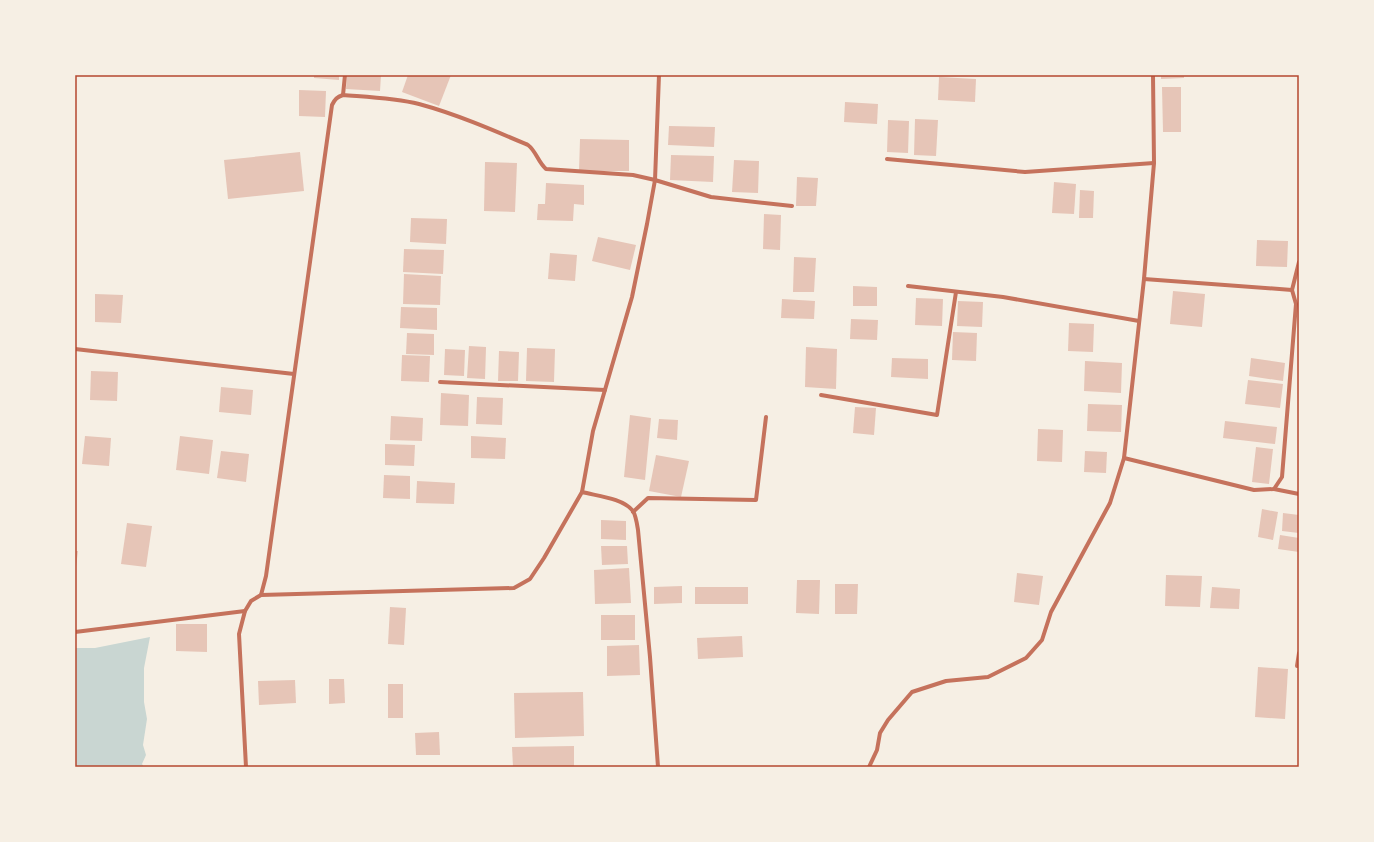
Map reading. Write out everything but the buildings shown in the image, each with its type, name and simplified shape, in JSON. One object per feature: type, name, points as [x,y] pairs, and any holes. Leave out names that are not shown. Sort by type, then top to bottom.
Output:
[{"type":"street","points":[[343,95],[345,75]]},
{"type":"street","points":[[246,767],[239,634],[245,611],[251,601],[261,595],[514,588],[530,579],[544,558],[582,492],[593,431],[632,297],[655,180],[658,75]]},
{"type":"street","points":[[869,767],[877,750],[880,733],[888,720],[912,692],[946,681],[988,677],[1026,658],[1042,640],[1055,606],[1110,503],[1124,458],[1144,279],[1154,163],[1153,75]]},
{"type":"street","points":[[261,595],[266,576],[332,105],[338,96],[343,95],[396,100],[418,104],[458,118],[528,145],[533,149],[542,166],[546,169],[633,175],[711,197],[792,206]]},
{"type":"street","points":[[887,159],[1025,172],[1154,163]]},
{"type":"street","points":[[1274,489],[1282,477],[1296,304],[1292,290],[1299,262]]},
{"type":"street","points":[[1144,279],[1292,290]]},
{"type":"street","points":[[908,286],[1010,298],[1139,321]]},
{"type":"street","points":[[821,395],[937,415],[956,292]]},
{"type":"street","points":[[75,349],[294,374]]},
{"type":"street","points":[[440,382],[605,390]]},
{"type":"street","points":[[633,512],[648,498],[756,500],[766,417]]},
{"type":"street","points":[[1124,458],[1254,490],[1274,489],[1299,494]]},
{"type":"street","points":[[582,492],[620,501],[633,512],[638,530],[650,657],[658,767]]},
{"type":"street","points":[[75,632],[245,611]]},
{"type":"street","points":[[1297,666],[1299,653]]},
{"type":"shaded area","points":[[150,637],[144,668],[144,702],[147,719],[143,745],[146,755],[142,764],[144,767],[75,767],[75,648],[95,648]]}]
